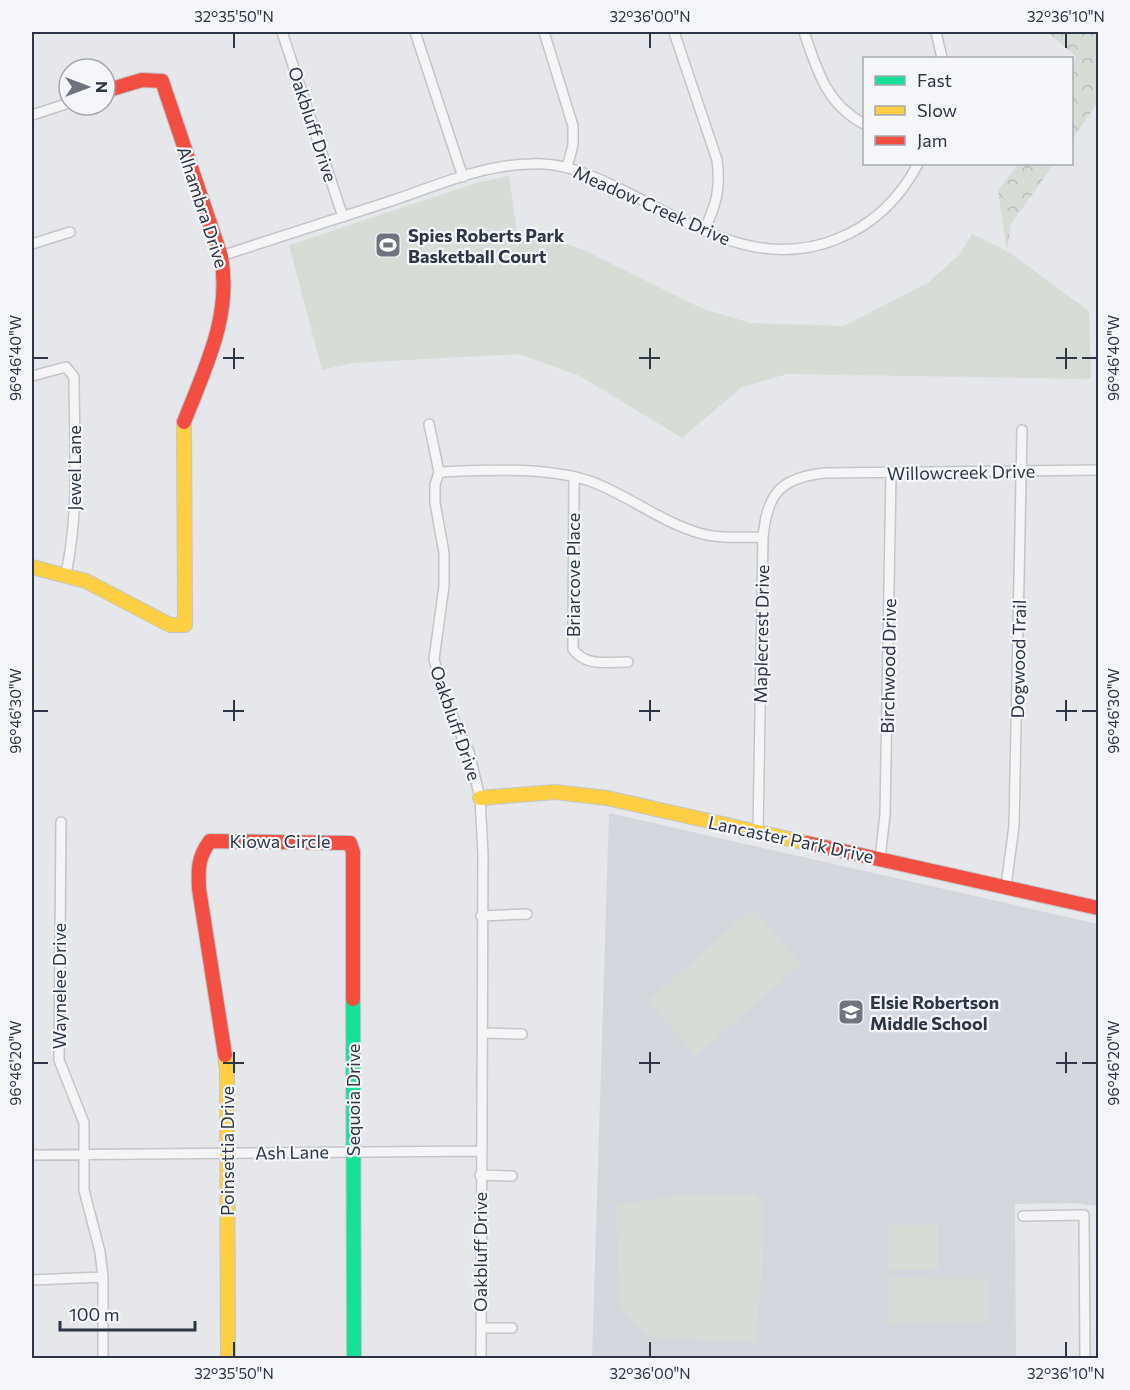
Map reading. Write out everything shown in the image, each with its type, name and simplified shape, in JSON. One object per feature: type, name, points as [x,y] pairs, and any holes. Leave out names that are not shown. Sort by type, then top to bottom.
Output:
[{"type":"street","name":"Oakbluff Drive","points":[[282,32],[344,217]]},
{"type":"street","points":[[415,32],[463,177]]},
{"type":"street","points":[[544,32],[573,126],[573,145],[567,167]]},
{"type":"street","points":[[674,32],[717,160],[719,193],[704,230]]},
{"type":"street","points":[[804,32],[819,76],[829,96],[841,110],[863,123]]},
{"type":"street","points":[[936,32],[942,57]]},
{"type":"street","name":"Alhambra Drive","points":[[66,573],[81,577],[170,625],[185,625],[187,616],[183,426],[218,335],[226,282],[221,256],[162,81],[142,80],[117,87]]},
{"type":"street","points":[[32,115],[57,107]]},
{"type":"street","name":"Meadow Creek Drive","points":[[221,256],[491,168],[519,164],[567,167],[597,178],[742,246],[791,250],[828,242],[855,232],[893,203],[917,165]]},
{"type":"street","points":[[32,244],[70,232]]},
{"type":"street","name":"Jewel Lane","points":[[32,376],[66,367],[74,377],[74,509],[72,547],[66,573]]},
{"type":"street","name":"Oakbluff Drive","points":[[429,424],[439,472],[435,485],[435,503],[444,553],[444,586],[434,658],[444,698],[469,752],[480,798],[483,854],[480,1151],[481,1359]]},
{"type":"street","name":"Dogwood Trail","points":[[1006,886],[1014,826],[1022,430]]},
{"type":"street","name":"Willowcreek Drive","points":[[824,473],[1098,470]]},
{"type":"street","points":[[439,472],[505,471],[574,477],[594,482],[698,533],[720,537],[763,537]]},
{"type":"street","name":"Maplecrest Drive","points":[[758,832],[763,537],[769,500],[778,490],[805,475],[824,473]]},
{"type":"street","name":"Birchwood Drive","points":[[880,858],[885,815],[891,473]]},
{"type":"street","name":"Briarcove Place","points":[[574,477],[573,649],[579,657],[591,662],[628,662]]},
{"type":"street","points":[[32,567],[66,573]]},
{"type":"street","name":"Lancaster Park Drive","points":[[480,798],[555,792],[607,798],[1098,908]]},
{"type":"street","name":"Waynelee Drive","points":[[61,822],[59,1060],[84,1123],[84,1190],[100,1252],[103,1277],[103,1359]]},
{"type":"street","name":"Kiowa Circle","points":[[210,841],[350,843]]},
{"type":"street","name":"Poinsettia Drive","points":[[210,841],[201,853],[198,867],[204,929],[224,1036],[227,1071],[228,1359]]},
{"type":"street","name":"Sequoia Drive","points":[[350,843],[353,852],[354,1359]]},
{"type":"street","points":[[482,916],[527,914]]},
{"type":"street","points":[[482,1033],[522,1034]]},
{"type":"street","name":"Ash Lane","points":[[32,1155],[480,1151]]},
{"type":"street","name":"Oakbluff Drive","points":[[480,1175],[512,1176]]},
{"type":"street","points":[[1023,1216],[1084,1215],[1085,1359]]},
{"type":"street","points":[[32,1280],[103,1277]]},
{"type":"street","name":"Oakbluff Drive","points":[[481,1328],[512,1328]]},
{"type":"shaded area","name":"Elsie Robertson Middle School","points":[[609,813],[1098,924],[1097,1206],[1074,1203],[1015,1204],[1016,1358],[592,1358]]},
{"type":"green space","points":[[1047,32],[1098,32],[1098,102],[1073,139],[1073,72],[1076,56]]},
{"type":"green space","points":[[1017,165],[1053,165],[1011,224],[1007,251],[998,191]]},
{"type":"green space","points":[[509,176],[518,240],[551,239],[584,250],[701,308],[750,323],[844,326],[929,282],[960,254],[972,234],[1007,251],[1089,311],[1091,379],[787,374],[742,387],[682,438],[580,376],[519,354],[353,363],[322,370],[289,245],[479,182]]},
{"type":"green space","points":[[753,908],[801,964],[696,1056],[648,1001]]},
{"type":"green space","points":[[681,1195],[754,1195],[764,1204],[762,1276],[755,1342],[649,1338],[620,1308],[616,1205]]},
{"type":"green space","points":[[889,1225],[938,1225],[938,1270],[889,1270]]},
{"type":"green space","points":[[889,1278],[989,1279],[988,1323],[889,1323]]},
{"type":"traffic: fast","points":[[353,999],[354,1358]]},
{"type":"traffic: slow","points":[[32,567],[86,581],[170,625],[185,625],[184,422]]},
{"type":"traffic: slow","points":[[480,798],[555,792],[607,798],[807,843]]},
{"type":"traffic: slow","points":[[225,1055],[227,1071],[228,1358]]},
{"type":"traffic: jam","points":[[117,87],[142,80],[162,81],[221,256],[223,300],[220,321],[208,362],[184,422]]},
{"type":"traffic: jam","points":[[225,1055],[199,889],[200,864],[203,852],[210,841],[350,843],[353,852],[353,999]]},
{"type":"traffic: jam","points":[[807,843],[1098,908]]},
{"type":"place","name":"Spies Roberts Park Basketball Court","points":[[388,245]]},
{"type":"place","name":"Elsie Robertson Middle School","points":[[851,1012]]}]
